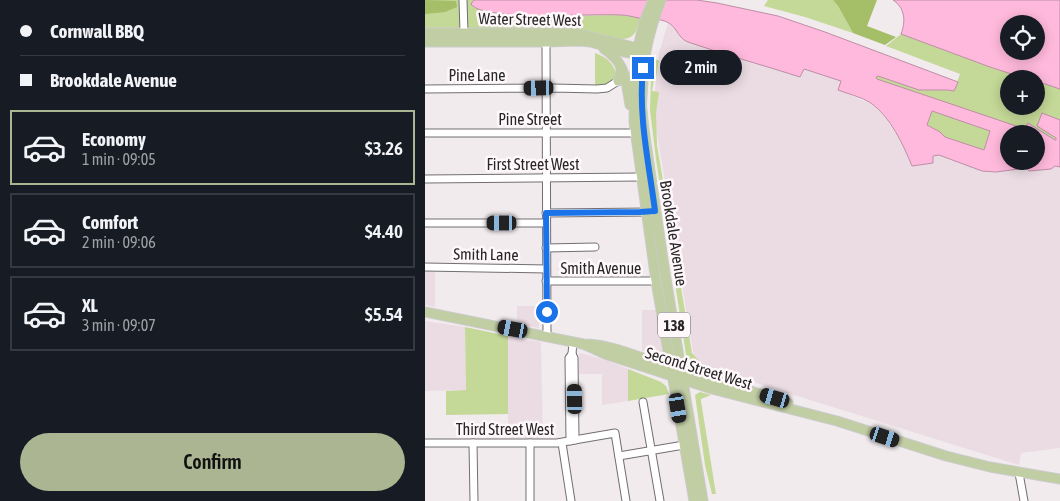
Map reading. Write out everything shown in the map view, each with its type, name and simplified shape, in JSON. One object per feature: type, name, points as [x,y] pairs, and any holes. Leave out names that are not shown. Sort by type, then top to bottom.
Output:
[{"type":"main road","name":"Brookdale Avenue","points":[[653,0],[649,23],[635,72],[633,122],[641,177],[651,212],[703,498]]},
{"type":"main road","name":"Brookdale Avenue","points":[[649,23],[661,0]]},
{"type":"main road","name":"Water Street West","points":[[425,33],[574,33],[641,52]]},
{"type":"main road","name":"Water Street West","points":[[425,42],[579,41],[594,43],[624,52],[641,52]]},
{"type":"main road","points":[[594,43],[608,51],[621,64],[625,74],[633,122]]},
{"type":"main road","name":"Brookdale Avenue","points":[[641,52],[641,109],[656,282],[694,501]]},
{"type":"main road","points":[[618,81],[621,74],[621,64]]},
{"type":"main road","name":"Second Street West","points":[[425,312],[610,348],[672,372],[775,398],[837,421],[946,456],[1019,473],[1060,479]]},
{"type":"main road","name":"Second Street West","points":[[682,375],[712,389],[837,421]]},
{"type":"main road","points":[[687,404],[689,395],[693,390],[712,389]]},
{"type":"street","points":[[463,0],[465,33]]},
{"type":"street","points":[[546,42],[547,336]]},
{"type":"street","name":"Pine Lane","points":[[425,89],[597,89],[607,88],[618,81]]},
{"type":"street","name":"Pine Street","points":[[425,133],[635,133]]},
{"type":"street","name":"First Street West","points":[[425,179],[641,177]]},
{"type":"street","points":[[546,213],[651,212]]},
{"type":"street","points":[[425,223],[546,223]]},
{"type":"street","points":[[547,248],[595,248]]},
{"type":"street","name":"Smith Lane","points":[[425,268],[546,269]]},
{"type":"street","name":"Smith Avenue","points":[[547,281],[656,282]]},
{"type":"street","points":[[573,342],[573,440]]},
{"type":"street","points":[[643,402],[660,501]]},
{"type":"street","name":"Third Street West","points":[[425,443],[562,443],[615,433],[619,456]]},
{"type":"street","points":[[473,443],[474,501]]},
{"type":"street","points":[[530,443],[530,501]]},
{"type":"street","points":[[562,443],[571,501]]},
{"type":"street","points":[[626,501],[619,456],[684,445]]},
{"type":"street","points":[[1019,473],[1024,501]]},
{"type":"shaded area","points":[[474,0],[697,0],[778,16],[958,82],[954,91],[919,90],[878,76],[876,77],[877,79],[1013,125],[1000,125],[1000,170],[1011,170],[982,171],[939,155],[933,156],[933,163],[912,166],[900,140],[885,116],[871,103],[838,90],[841,81],[804,69],[800,77],[702,47],[685,41],[672,25],[662,20],[621,15],[517,15],[480,10],[471,4]],"holes":[[[932,111],[990,131],[984,150],[945,137],[927,125]]]},
{"type":"shaded area","points":[[893,0],[1060,0],[1060,89],[1045,84],[1045,70],[1000,70],[901,34],[904,24],[900,7]]},
{"type":"shaded area","points":[[668,23],[800,77],[803,69],[841,81],[838,90],[872,104],[884,117],[903,146],[933,156],[939,155],[982,171],[1029,171],[1051,169],[1055,166],[1060,167],[1060,448],[1021,453],[1019,465],[695,364],[653,109],[659,53]]},
{"type":"shaded area","points":[[1045,114],[1060,120],[1060,167],[1055,166],[1045,170],[1045,134],[1055,140],[1056,138],[1045,131],[1045,125],[1037,125],[1041,115]]},
{"type":"shaded area","points":[[425,266],[435,266],[435,307],[425,305]]},
{"type":"shaded area","points":[[517,306],[539,306],[539,328],[517,324]]},
{"type":"shaded area","points":[[642,310],[658,310],[665,349],[657,355],[642,351]]},
{"type":"shaded area","points":[[425,321],[465,327],[466,390],[425,391]]},
{"type":"shaded area","points":[[508,336],[541,342],[543,438],[508,438]]},
{"type":"shaded area","points":[[581,353],[628,369],[628,401],[602,405],[602,374],[579,374],[579,354]]},
{"type":"green space","points":[[425,0],[474,0],[473,7],[483,11],[499,13],[560,16],[621,15],[640,18],[633,35],[623,39],[623,42],[593,34],[425,30]]},
{"type":"green space","points":[[425,0],[456,1],[457,7],[445,12],[425,14]]},
{"type":"green space","points":[[768,0],[833,0],[853,33],[764,6]]},
{"type":"green space","points":[[833,0],[877,0],[867,26],[896,37],[885,45],[853,33]]},
{"type":"green space","points":[[901,34],[1000,70],[1000,115],[1042,115],[1037,125],[1011,125],[876,79],[877,76],[954,91],[960,74],[886,46]]},
{"type":"green space","points":[[595,53],[607,59],[612,65],[618,77],[613,83],[595,87]]},
{"type":"green space","points":[[654,60],[659,60],[652,91],[659,92],[656,113],[657,145],[692,353],[710,373],[692,367],[687,361],[650,110]]},
{"type":"green space","points":[[647,70],[649,73],[647,105],[649,125],[684,362],[666,260],[646,117]]},
{"type":"green space","points":[[1045,84],[1060,89],[1060,120],[1045,115]]},
{"type":"green space","points":[[932,111],[990,131],[984,150],[945,137],[927,125]]},
{"type":"green space","points":[[1045,131],[1056,138],[1055,140],[1045,134]]},
{"type":"green space","points":[[465,327],[508,336],[508,414],[446,415],[446,391],[466,390]]},
{"type":"green space","points":[[628,369],[661,382],[666,386],[669,394],[628,401]]},
{"type":"green space","points":[[700,392],[711,395],[701,399],[701,401],[716,494],[712,494],[705,465],[695,395]]},
{"type":"route","points":[[547,312],[546,213],[655,211],[641,109],[643,68]]}]
